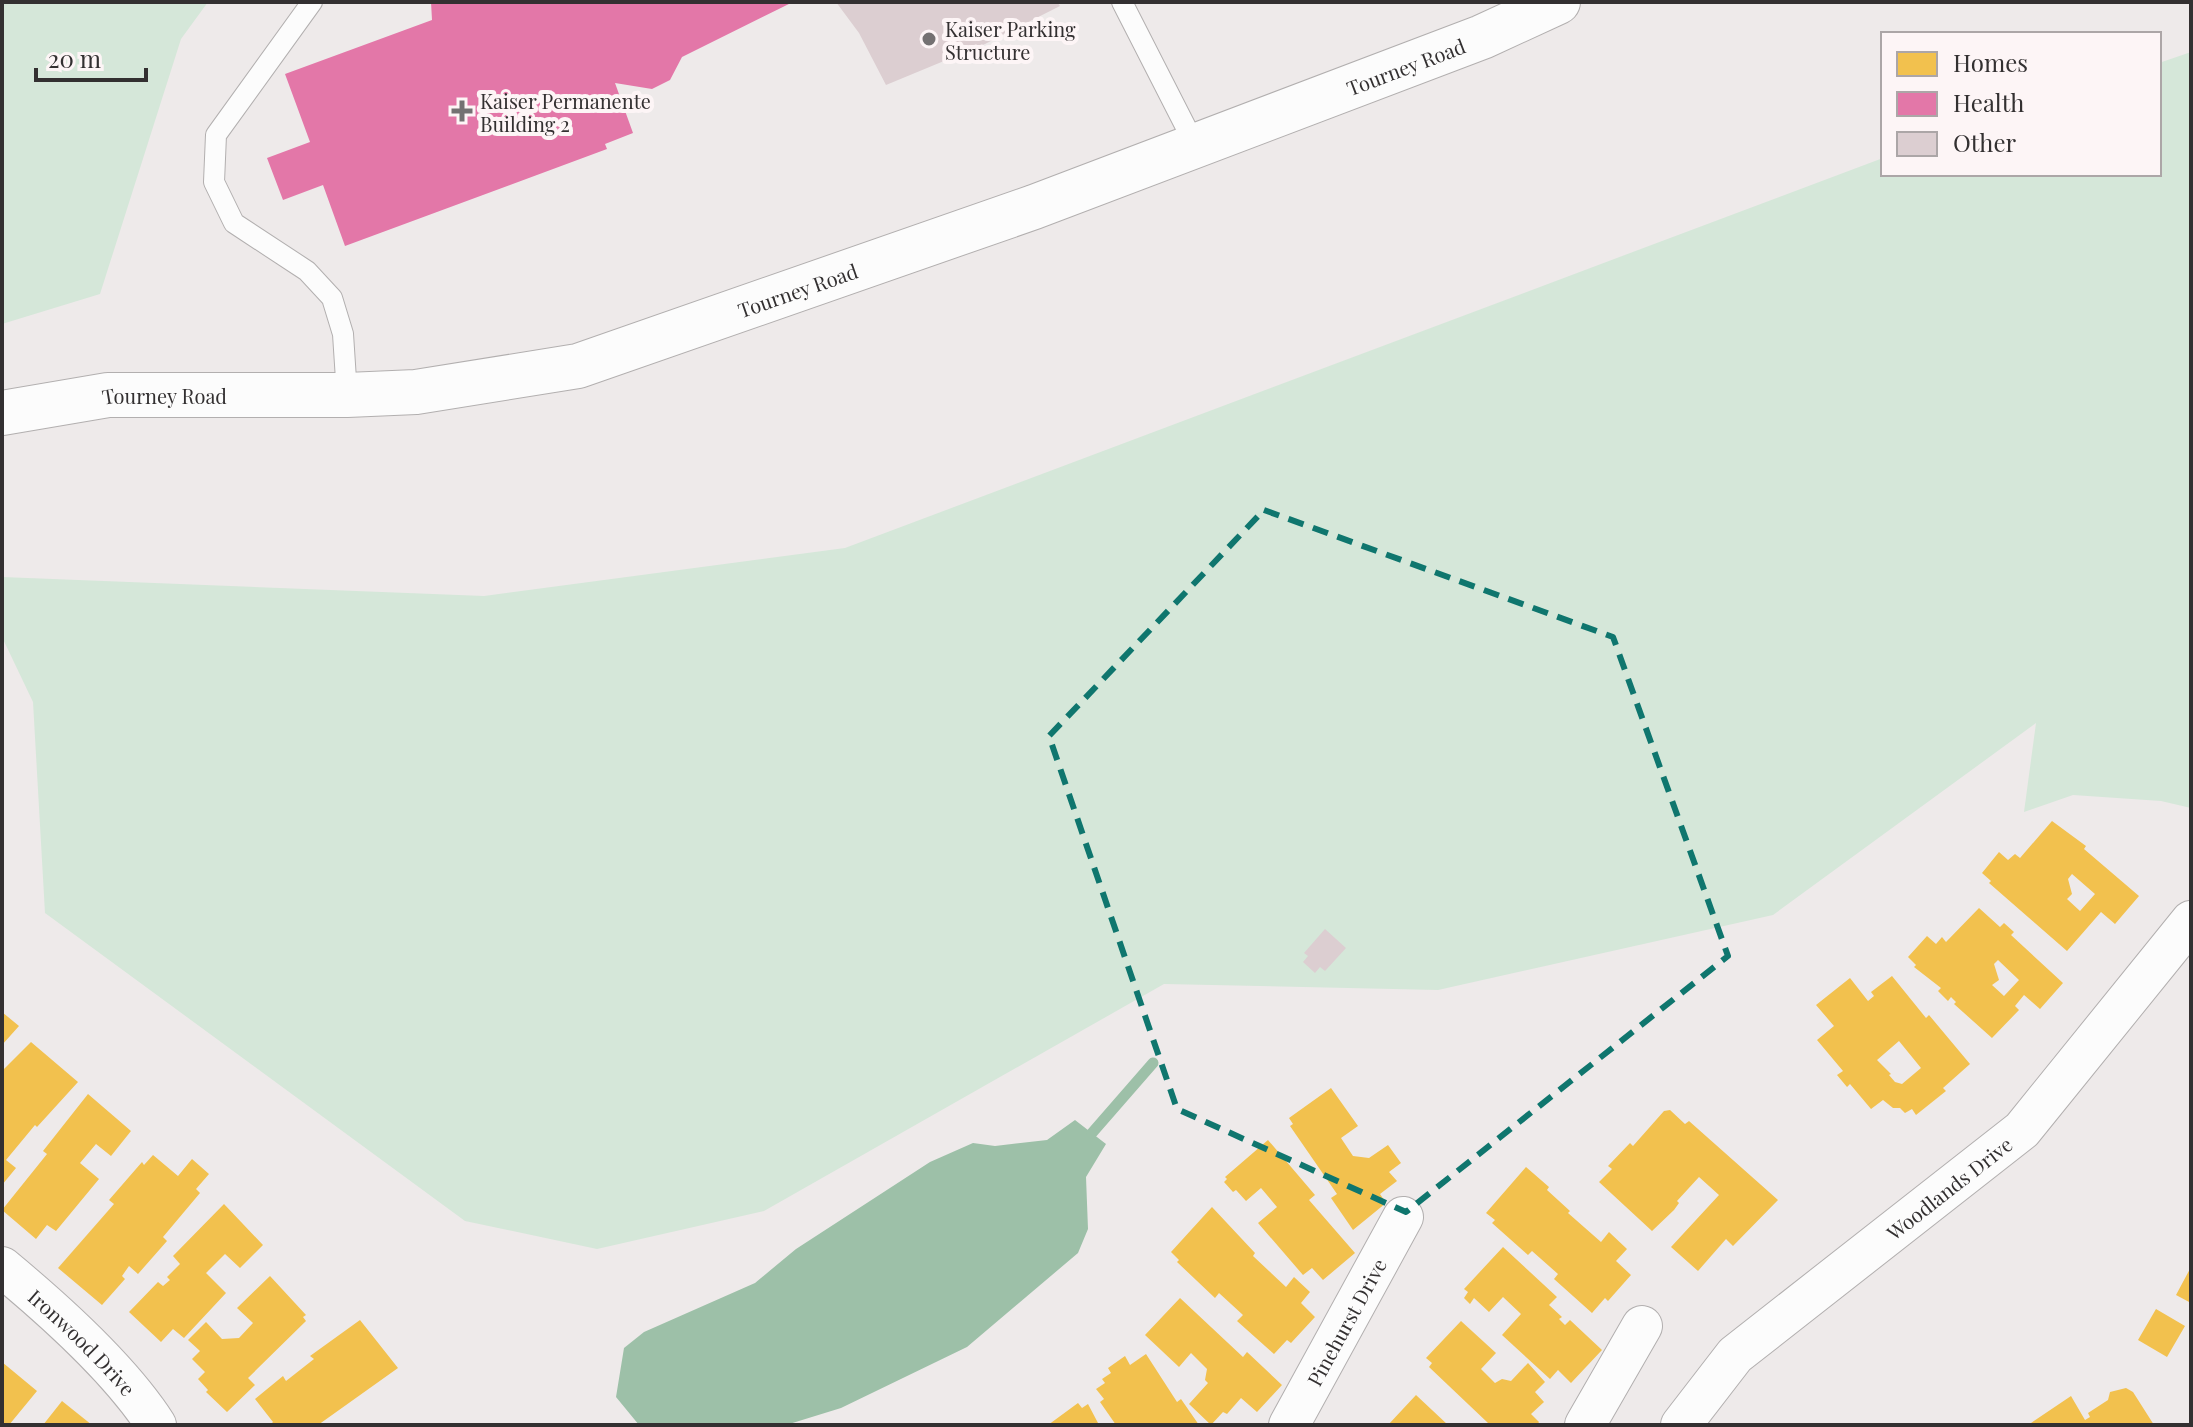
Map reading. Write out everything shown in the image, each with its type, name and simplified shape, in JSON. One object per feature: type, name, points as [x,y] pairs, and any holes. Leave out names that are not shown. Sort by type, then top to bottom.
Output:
[{"type":"street","name":"Tourney Road","points":[[2,413],[108,395],[416,392],[578,366],[1034,207],[1482,37],[1558,2]]},
{"type":"street","name":"Woodlands Drive","points":[[1681,1425],[1735,1355],[2022,1130],[2191,921]]},
{"type":"street","name":"Pinehurst Drive","points":[[1289,1425],[1403,1217]]},
{"type":"street","name":"Ironwood Drive","points":[[2,1267],[99,1357],[156,1425]]},
{"type":"street","points":[[1585,1425],[1642,1326]]},
{"type":"lane","points":[[312,2],[216,135],[214,182],[234,223],[307,271],[332,298],[343,334],[347,395]]},
{"type":"lane","points":[[1122,2],[1195,145]]},
{"type":"highlighted area","points":[[1264,510],[1613,637],[1728,956],[1406,1212],[1177,1109],[1049,736]]},
{"type":"shaded area","points":[[2,2],[208,2],[181,39],[100,294],[2,324]]},
{"type":"shaded area","points":[[2191,52],[2191,808],[2161,801],[2073,795],[2024,812],[2036,723],[1773,915],[1438,990],[1164,984],[764,1211],[597,1249],[465,1221],[45,913],[33,702],[2,637],[2,577],[484,596],[845,548],[1881,159],[1881,176],[2161,176],[2161,62]]},
{"type":"shaded area","points":[[1075,1120],[1106,1144],[1086,1177],[1088,1229],[1078,1253],[967,1347],[841,1408],[786,1425],[639,1425],[616,1397],[624,1348],[644,1332],[755,1283],[796,1249],[930,1162],[973,1143],[995,1146],[1047,1140]]},
{"type":"building: Homes","points":[[2052,821],[2086,846],[2084,849],[2139,896],[2115,924],[2101,912],[2067,951],[1989,883],[1991,881],[1982,873],[1999,852],[2008,860],[2015,854],[2020,858]],"holes":[[[2072,874],[2095,894],[2080,911],[2067,899],[2072,894],[2068,879]]]},
{"type":"building: Homes","points":[[1979,908],[2000,927],[2004,923],[2014,932],[2011,935],[2063,983],[2040,1009],[2024,995],[2015,1006],[2019,1010],[1992,1038],[1954,1004],[1956,1002],[1951,997],[1948,1001],[1938,991],[1941,988],[1914,967],[1916,965],[1908,957],[1927,936],[1936,944],[1942,937],[1946,942]],"holes":[[[1998,960],[2019,980],[2004,996],[1992,985],[1999,980],[1994,964]]]},
{"type":"building: Homes","points":[[1892,976],[1926,1018],[1929,1015],[1970,1064],[1943,1088],[1946,1091],[1916,1115],[1912,1109],[1905,1113],[1883,1100],[1871,1109],[1850,1084],[1847,1087],[1837,1075],[1843,1071],[1817,1040],[1834,1026],[1816,1005],[1850,978],[1868,1001],[1874,996],[1871,992]],"holes":[[[1899,1041],[1921,1068],[1902,1084],[1895,1082],[1877,1060]]]},
{"type":"building: Homes","points":[[2,1012],[19,1026],[2,1045]]},
{"type":"building: Homes","points":[[31,1042],[78,1082],[37,1127],[35,1125],[6,1160],[16,1168],[2,1185],[2,1071]]},
{"type":"building: Homes","points":[[1331,1088],[1358,1126],[1341,1138],[1353,1156],[1369,1158],[1388,1145],[1401,1163],[1389,1172],[1397,1181],[1380,1194],[1386,1203],[1353,1230],[1331,1198],[1337,1194],[1290,1126],[1293,1124],[1289,1118]]},
{"type":"building: Homes","points":[[88,1094],[131,1131],[111,1156],[96,1144],[80,1163],[99,1179],[56,1231],[47,1225],[36,1239],[2,1210],[47,1154],[43,1151]]},
{"type":"building: Homes","points":[[1670,1110],[1685,1124],[1689,1121],[1778,1200],[1733,1246],[1726,1239],[1698,1271],[1671,1247],[1719,1195],[1699,1177],[1677,1201],[1679,1203],[1674,1210],[1652,1231],[1599,1182],[1612,1169],[1608,1166],[1630,1143],[1633,1146],[1664,1111]]},
{"type":"building: Homes","points":[[1268,1140],[1315,1195],[1309,1200],[1355,1253],[1323,1280],[1312,1268],[1303,1275],[1258,1223],[1277,1207],[1261,1188],[1246,1201],[1224,1182],[1225,1177]]},
{"type":"building: Homes","points":[[153,1155],[178,1176],[192,1159],[209,1174],[196,1189],[200,1193],[163,1237],[167,1241],[138,1274],[129,1266],[122,1276],[125,1279],[102,1305],[58,1268],[114,1204],[109,1200],[142,1162],[144,1165]]},
{"type":"building: Homes","points":[[1526,1167],[1549,1187],[1547,1190],[1570,1211],[1568,1213],[1601,1242],[1609,1232],[1627,1249],[1616,1261],[1631,1275],[1608,1301],[1605,1298],[1592,1313],[1554,1279],[1558,1274],[1532,1251],[1528,1255],[1492,1223],[1495,1220],[1486,1213]]},
{"type":"building: Homes","points":[[224,1204],[263,1245],[240,1268],[225,1254],[206,1273],[226,1293],[184,1338],[173,1329],[161,1342],[129,1312],[158,1282],[163,1286],[170,1280],[167,1277],[180,1264],[173,1256]]},
{"type":"building: Homes","points":[[1212,1207],[1255,1253],[1253,1256],[1286,1287],[1294,1277],[1310,1292],[1301,1303],[1315,1317],[1291,1343],[1287,1340],[1274,1354],[1237,1321],[1243,1315],[1219,1293],[1215,1298],[1177,1262],[1179,1260],[1171,1252]]},
{"type":"building: Homes","points":[[1503,1247],[1557,1297],[1549,1305],[1562,1317],[1559,1319],[1565,1325],[1570,1320],[1602,1350],[1571,1383],[1558,1370],[1550,1379],[1502,1335],[1521,1314],[1503,1297],[1489,1312],[1474,1298],[1470,1304],[1464,1298],[1468,1292],[1464,1289]]},
{"type":"building: Homes","points":[[2191,1267],[2191,1303],[2176,1295]]},
{"type":"building: Homes","points":[[270,1276],[306,1315],[303,1317],[306,1321],[248,1378],[255,1385],[227,1412],[206,1392],[208,1390],[198,1379],[205,1372],[192,1359],[200,1351],[188,1340],[206,1322],[222,1339],[239,1338],[253,1323],[237,1308]]},
{"type":"building: Homes","points":[[1180,1298],[1243,1357],[1247,1352],[1282,1385],[1257,1412],[1241,1398],[1227,1414],[1223,1412],[1211,1425],[1189,1404],[1208,1383],[1205,1380],[1207,1369],[1191,1353],[1179,1367],[1145,1335]]},
{"type":"building: Homes","points":[[2156,1309],[2185,1326],[2167,1357],[2138,1340]]},
{"type":"building: Homes","points":[[360,1320],[398,1368],[318,1425],[270,1425],[273,1422],[255,1399],[283,1376],[286,1381],[314,1359],[310,1356]]},
{"type":"building: Homes","points":[[1461,1321],[1496,1353],[1481,1369],[1495,1383],[1502,1379],[1511,1381],[1528,1363],[1545,1382],[1535,1392],[1544,1402],[1531,1414],[1539,1422],[1537,1425],[1486,1425],[1488,1423],[1429,1367],[1432,1363],[1426,1358]]},
{"type":"building: Homes","points":[[1146,1354],[1177,1402],[1181,1399],[1199,1425],[1116,1425],[1100,1402],[1104,1399],[1096,1389],[1105,1383],[1102,1379],[1111,1373],[1108,1368],[1125,1356],[1130,1365]]},
{"type":"building: Homes","points":[[2,1362],[37,1391],[9,1425],[2,1425]]},
{"type":"building: Homes","points":[[2126,1388],[2133,1392],[2154,1425],[2028,1425],[2071,1396],[2085,1420],[2090,1417],[2088,1413],[2108,1400],[2110,1392]]},
{"type":"building: Homes","points":[[1416,1395],[1448,1425],[1388,1425]]},
{"type":"building: Homes","points":[[62,1401],[92,1425],[43,1425]]},
{"type":"building: Homes","points":[[1078,1403],[1082,1408],[1088,1404],[1098,1423],[1048,1425]]},
{"type":"building: Health","name":"Kaiser Permanente Building 2","points":[[431,2],[793,2],[682,57],[670,80],[652,89],[615,83],[633,133],[605,144],[607,149],[345,246],[323,185],[283,200],[267,158],[310,142],[285,74],[432,20]]},
{"type":"building: Other","name":"Kaiser Parking Structure","points":[[836,2],[1057,2],[1060,6],[985,44],[886,85],[859,33]]},
{"type":"building: Other","points":[[1325,929],[1346,948],[1325,971],[1320,967],[1315,973],[1303,962],[1308,956],[1304,953]]},
{"type":"waterway","points":[[1092,1133],[1153,1063]]},
{"type":"place","name":"Kaiser Parking Structure","points":[[929,39]]},
{"type":"place","name":"Kaiser Permanente Building 2","points":[[462,111]]}]
